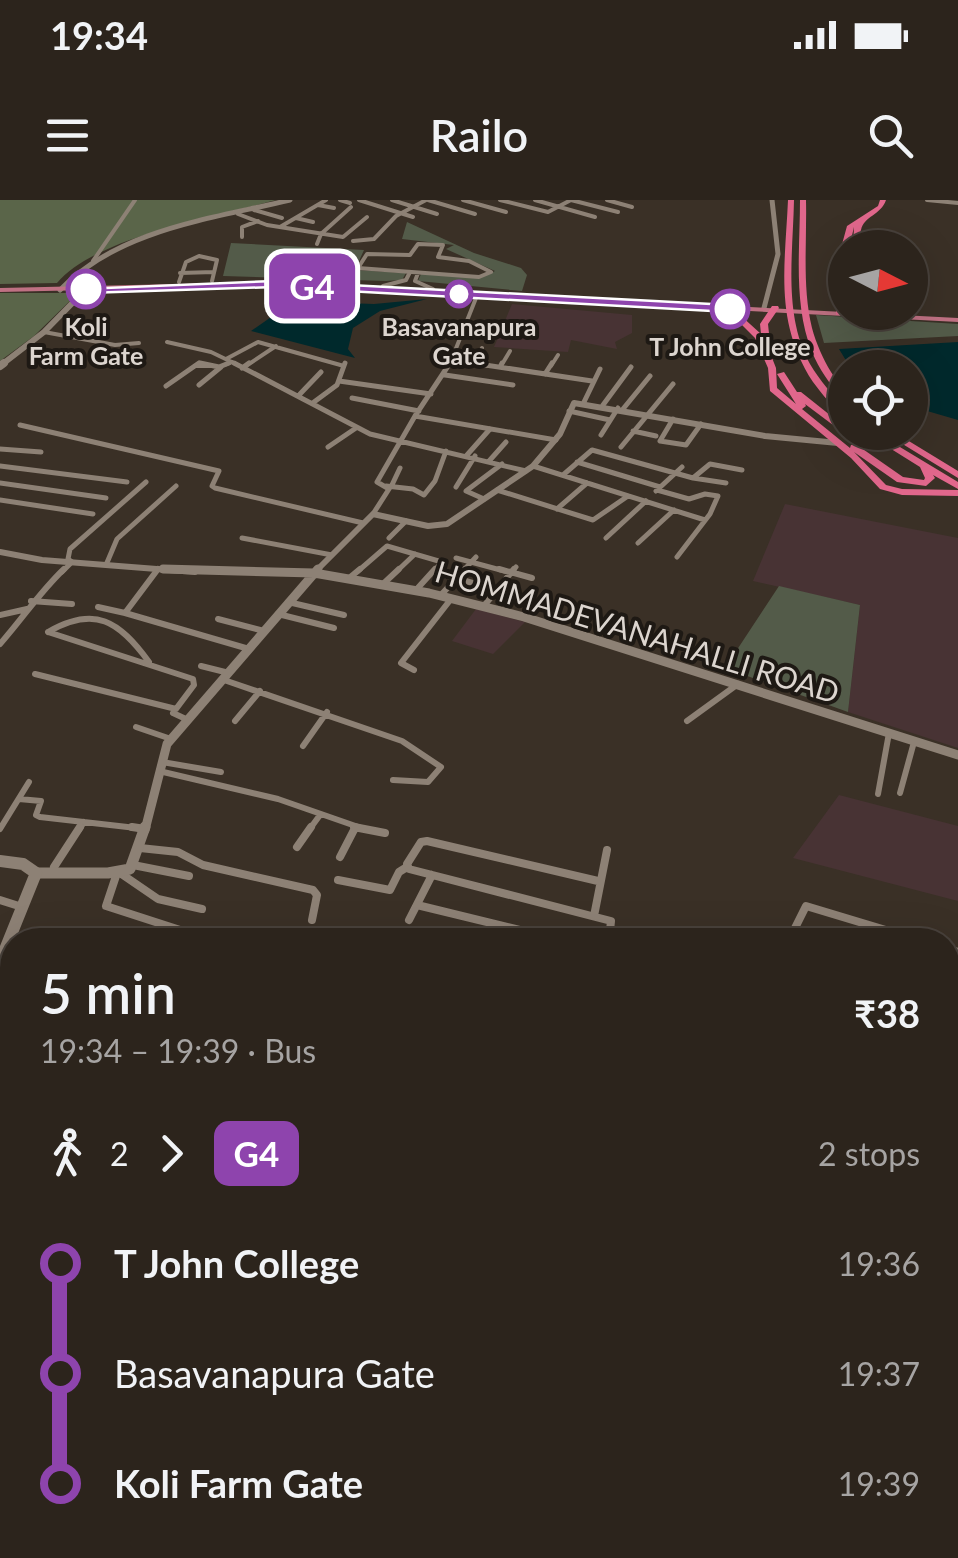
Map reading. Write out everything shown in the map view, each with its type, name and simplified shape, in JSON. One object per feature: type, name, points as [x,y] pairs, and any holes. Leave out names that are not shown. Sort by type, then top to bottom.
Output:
[{"type":"highway","points":[[791,200],[788,323],[804,365],[828,393]]},
{"type":"highway","points":[[803,200],[806,324],[818,361],[828,374]]},
{"type":"highway","points":[[856,230],[888,208],[887,200]]},
{"type":"highway","points":[[849,230],[887,200]]},
{"type":"highway","points":[[729,307],[756,330],[801,405],[900,480],[926,484],[930,475],[924,469]]},
{"type":"highway","points":[[771,309],[764,324],[766,343],[777,370],[828,418]]},
{"type":"highway","points":[[777,370],[774,389],[828,435]]},
{"type":"highway","points":[[846,450],[876,482],[891,490],[958,489]]},
{"type":"highway","points":[[872,450],[890,462],[900,480]]},
{"type":"highway","points":[[895,450],[958,489]]},
{"type":"highway","points":[[916,450],[958,475]]},
{"type":"main road","points":[[0,366],[44,332],[87,288],[179,278],[828,311]]},
{"type":"main road","points":[[0,288],[273,282],[477,294]]},
{"type":"main road","points":[[928,317],[958,320]]},
{"type":"main road","points":[[928,318],[958,320]]},
{"type":"main road","points":[[0,861],[23,864],[36,872],[9,928]]},
{"type":"street","points":[[93,261],[136,200]]},
{"type":"street","points":[[61,288],[74,271],[160,233],[290,200]]},
{"type":"street","points":[[280,227],[326,200]]},
{"type":"street","points":[[317,244],[321,234],[350,205],[340,200]]},
{"type":"street","points":[[360,200],[414,216]]},
{"type":"street","points":[[392,200],[438,214]]},
{"type":"street","points":[[354,241],[374,239],[401,214],[427,200],[476,214]]},
{"type":"street","points":[[463,200],[506,212]]},
{"type":"street","points":[[492,208],[502,200],[546,212],[571,200],[618,212]]},
{"type":"street","points":[[535,200],[595,217]]},
{"type":"street","points":[[607,200],[632,206]]},
{"type":"street","points":[[771,309],[780,240],[772,200]]},
{"type":"street","points":[[928,200],[958,203]]},
{"type":"street","points":[[318,205],[334,208]]},
{"type":"street","points":[[254,210],[282,218]]},
{"type":"street","points":[[308,212],[322,214]]},
{"type":"street","points":[[238,214],[341,240],[367,217]]},
{"type":"street","points":[[296,218],[313,222]]},
{"type":"street","points":[[250,231],[242,234],[245,224],[258,221]]},
{"type":"street","points":[[293,241],[300,231]]},
{"type":"street","points":[[418,244],[443,245],[438,257],[469,261],[491,271],[480,277],[410,272],[358,268],[367,254],[410,255],[418,244]]},
{"type":"street","points":[[179,278],[188,260],[204,256],[216,258],[213,277]]},
{"type":"street","points":[[383,286],[406,280],[410,272]]},
{"type":"street","points":[[418,273],[414,281],[433,289]]},
{"type":"street","points":[[446,452],[435,481],[424,495],[377,482],[388,456],[445,375],[477,294]]},
{"type":"street","points":[[44,332],[115,345],[139,344]]},
{"type":"street","points":[[167,342],[229,361],[300,394],[356,428],[399,444],[562,475],[705,520]]},
{"type":"street","points":[[198,385],[254,342],[344,363],[339,381],[314,402]]},
{"type":"street","points":[[242,368],[276,346]]},
{"type":"street","points":[[474,363],[482,348]]},
{"type":"street","points":[[500,367],[510,351]]},
{"type":"street","points":[[544,374],[558,355]]},
{"type":"street","points":[[451,360],[592,382]]},
{"type":"street","points":[[166,386],[199,363],[221,367]]},
{"type":"street","points":[[603,405],[632,367]]},
{"type":"street","points":[[584,402],[600,369]]},
{"type":"street","points":[[300,394],[321,372]]},
{"type":"street","points":[[445,375],[513,385]]},
{"type":"street","points":[[601,435],[650,376]]},
{"type":"street","points":[[339,381],[431,394]]},
{"type":"street","points":[[621,448],[672,384]]},
{"type":"street","points":[[352,398],[556,440]]},
{"type":"street","points":[[372,514],[439,527],[530,468],[556,440],[574,403],[621,408],[764,436],[828,443]]},
{"type":"street","points":[[569,411],[610,420]]},
{"type":"street","points":[[673,419],[660,441],[686,446],[701,424]]},
{"type":"street","points":[[20,425],[219,471],[212,486],[215,488],[363,524]]},
{"type":"street","points":[[328,447],[356,428]]},
{"type":"street","points":[[456,487],[490,429]]},
{"type":"street","points":[[632,431],[656,436]]},
{"type":"street","points":[[7,440],[1,449],[41,452]]},
{"type":"street","points":[[490,460],[506,442]]},
{"type":"street","points":[[562,475],[589,450],[596,450],[674,474],[726,483]]},
{"type":"street","points":[[577,462],[688,499],[716,494],[705,520],[677,557]]},
{"type":"street","points":[[484,499],[466,492],[502,464]]},
{"type":"street","points":[[693,478],[705,465],[742,470]]},
{"type":"street","points":[[0,466],[126,482]]},
{"type":"street","points":[[606,538],[682,467]]},
{"type":"street","points":[[133,865],[171,739],[288,602],[372,514],[400,468]]},
{"type":"street","points":[[0,644],[29,605],[72,562],[68,559],[70,550],[146,482]]},
{"type":"street","points":[[0,483],[106,498]]},
{"type":"street","points":[[557,508],[587,483]]},
{"type":"street","points":[[106,565],[116,538],[176,486]]},
{"type":"street","points":[[497,490],[596,520],[628,496]]},
{"type":"street","points":[[0,500],[93,514]]},
{"type":"street","points":[[638,543],[674,510]]},
{"type":"street","points":[[388,538],[406,521]]},
{"type":"street","points":[[242,538],[332,555]]},
{"type":"street","points":[[348,578],[382,546],[442,562],[416,590]]},
{"type":"street","name":"HOMMADEVANAHALLI ROAD","points":[[0,552],[158,569],[314,573],[416,590],[738,684],[958,755]]},
{"type":"street","points":[[383,584],[415,554]]},
{"type":"street","points":[[456,558],[474,559],[532,578]]},
{"type":"street","points":[[440,596],[474,559]]},
{"type":"street","points":[[124,613],[158,569]]},
{"type":"street","points":[[483,607],[514,570]]},
{"type":"street","points":[[435,572],[517,596]]},
{"type":"street","points":[[414,670],[400,664],[451,598]]},
{"type":"street","points":[[288,602],[344,615]]},
{"type":"street","points":[[0,615],[29,605],[72,604]]},
{"type":"street","points":[[98,607],[249,649]]},
{"type":"street","points":[[278,614],[334,628]]},
{"type":"street","points":[[151,664],[127,631],[114,624],[74,616],[48,630],[194,679],[173,715],[188,720]]},
{"type":"street","points":[[218,619],[264,630]]},
{"type":"street","points":[[201,666],[402,741],[441,768],[430,782],[394,780]]},
{"type":"street","points":[[34,674],[176,708]]},
{"type":"street","points":[[687,721],[738,684]]},
{"type":"street","points":[[235,721],[260,691]]},
{"type":"street","points":[[303,746],[327,712]]},
{"type":"street","points":[[136,727],[171,739]]},
{"type":"street","points":[[878,794],[887,772],[885,745],[889,733]]},
{"type":"street","points":[[900,793],[914,742]]},
{"type":"street","points":[[160,767],[220,772]]},
{"type":"street","points":[[160,767],[278,799],[355,828],[384,833]]},
{"type":"street","points":[[0,829],[29,782]]},
{"type":"street","points":[[0,802],[41,801],[37,816],[144,829]]},
{"type":"street","points":[[297,847],[320,815]]},
{"type":"street","points":[[54,868],[84,822]]},
{"type":"street","points":[[340,857],[355,828]]},
{"type":"street","points":[[338,880],[390,890],[424,841],[598,882]]},
{"type":"street","points":[[140,848],[178,852],[203,865],[313,890],[317,899],[312,920]]},
{"type":"street","points":[[594,916],[607,850]]},
{"type":"street","points":[[174,928],[104,904],[118,873],[133,865],[189,876]]},
{"type":"street","points":[[407,867],[594,916],[613,922],[612,928]]},
{"type":"street","points":[[36,872],[54,868],[118,873],[158,899],[202,909]]},
{"type":"street","points":[[408,920],[432,875]]},
{"type":"street","points":[[147,919],[158,899]]},
{"type":"street","points":[[0,900],[22,906]]},
{"type":"street","points":[[417,905],[512,928]]},
{"type":"street","points":[[795,928],[806,906],[879,928]]},
{"type":"shaded area","points":[[512,304],[632,315],[632,333],[615,342],[617,349],[571,340],[568,352],[494,347]]},
{"type":"shaded area","points":[[785,504],[958,538],[958,748],[848,712],[860,605],[753,581]]},
{"type":"shaded area","points":[[476,609],[525,622],[493,654],[452,641]]},
{"type":"shaded area","points":[[839,795],[958,826],[958,901],[793,858]]},
{"type":"green space","points":[[0,200],[276,200],[128,241],[75,267],[57,283],[0,284]]},
{"type":"green space","points":[[407,222],[474,253],[521,268],[527,275],[522,291],[418,281],[421,274],[480,278],[495,271],[446,249],[454,245],[402,239]]},
{"type":"green space","points":[[231,243],[364,250],[355,270],[406,273],[402,280],[386,281],[223,276]]},
{"type":"green space","points":[[0,293],[78,293],[34,336],[0,361]]},
{"type":"green space","points":[[816,315],[828,316],[828,330],[928,330],[928,322],[958,324],[958,336],[824,343]]},
{"type":"green space","points":[[779,586],[860,605],[848,712],[725,668]]},
{"type":"water","points":[[427,299],[380,311],[353,328],[348,349],[355,358],[251,331],[294,301],[374,304]]},
{"type":"water","points":[[958,342],[958,420],[928,411],[928,350],[839,349]]},
{"type":"bus line","name":"G4","points":[[86,289],[274,284],[730,309]]},
{"type":"place","name":"Koli Farm Gate","points":[[86,289]]},
{"type":"place","name":"Basavanapura Gate","points":[[459,294]]},
{"type":"place","name":"T John College","points":[[730,309]]}]
